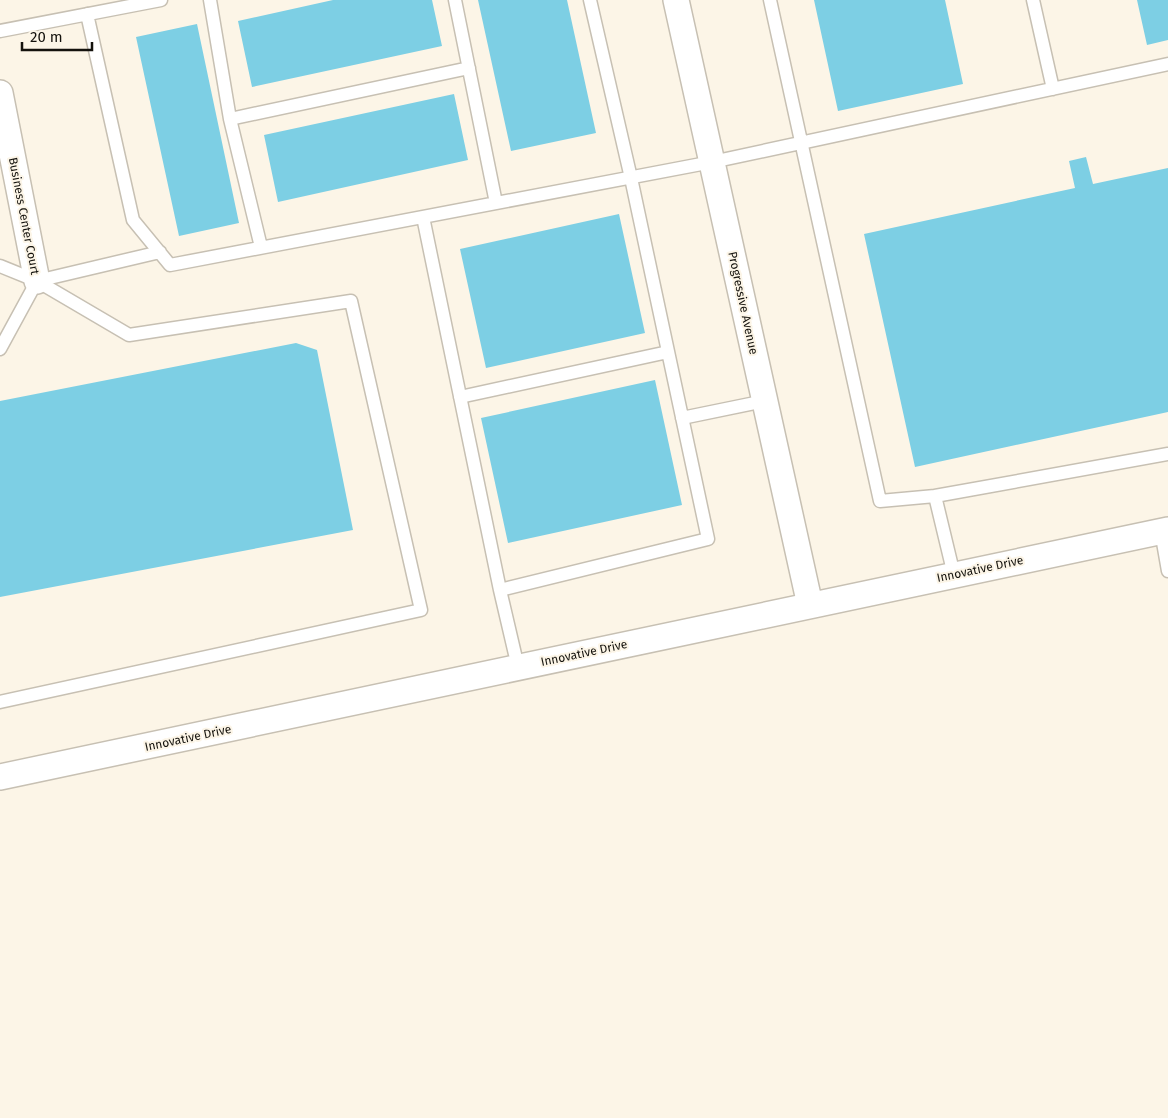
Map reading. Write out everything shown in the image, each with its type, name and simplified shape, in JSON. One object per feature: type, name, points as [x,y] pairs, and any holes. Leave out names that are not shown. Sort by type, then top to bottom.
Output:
[{"type":"street","name":"Progressive Avenue","points":[[676,0],[810,605]]},
{"type":"street","name":"Business Center Court","points":[[0,93],[37,281]]},
{"type":"street","name":"Innovative Drive","points":[[0,778],[1165,530]]},
{"type":"lane","points":[[0,31],[161,0]]},
{"type":"lane","points":[[210,0],[230,120],[262,248]]},
{"type":"lane","points":[[455,0],[496,203]]},
{"type":"lane","points":[[500,590],[708,540],[631,178],[590,0]]},
{"type":"lane","points":[[770,0],[880,501],[935,496],[1168,454]]},
{"type":"lane","points":[[1033,0],[1053,89]]},
{"type":"lane","points":[[87,14],[132,220],[170,265],[712,162],[1168,64]]},
{"type":"lane","points":[[230,120],[469,68]]},
{"type":"lane","points":[[423,217],[500,590],[518,668]]},
{"type":"lane","points":[[0,350],[37,281],[160,252]]},
{"type":"lane","points":[[0,266],[37,281],[129,336],[352,302],[422,610],[0,702]]},
{"type":"lane","points":[[460,397],[668,352]]},
{"type":"lane","points":[[682,418],[764,401]]},
{"type":"lane","points":[[935,496],[954,575]]},
{"type":"lane","points":[[1165,530],[1168,571]]},
{"type":"building","points":[[333,0],[432,0],[442,46],[252,87],[238,21]]},
{"type":"building","points":[[478,0],[567,0],[596,133],[511,151]]},
{"type":"building","points":[[814,0],[945,0],[963,84],[838,111]]},
{"type":"building","points":[[1137,0],[1168,0],[1168,40],[1147,45]]},
{"type":"building","points":[[197,24],[239,223],[179,236],[136,37]]},
{"type":"building","points":[[454,94],[468,160],[278,202],[264,135]]},
{"type":"building","points":[[1086,157],[1093,184],[1168,168],[1168,412],[915,467],[864,234],[1075,188],[1069,161]]},
{"type":"building","points":[[619,214],[645,333],[486,368],[460,249]]},
{"type":"building","points":[[296,343],[317,350],[353,530],[0,597],[0,401]]},
{"type":"building","points":[[655,380],[682,505],[508,543],[481,418]]}]
